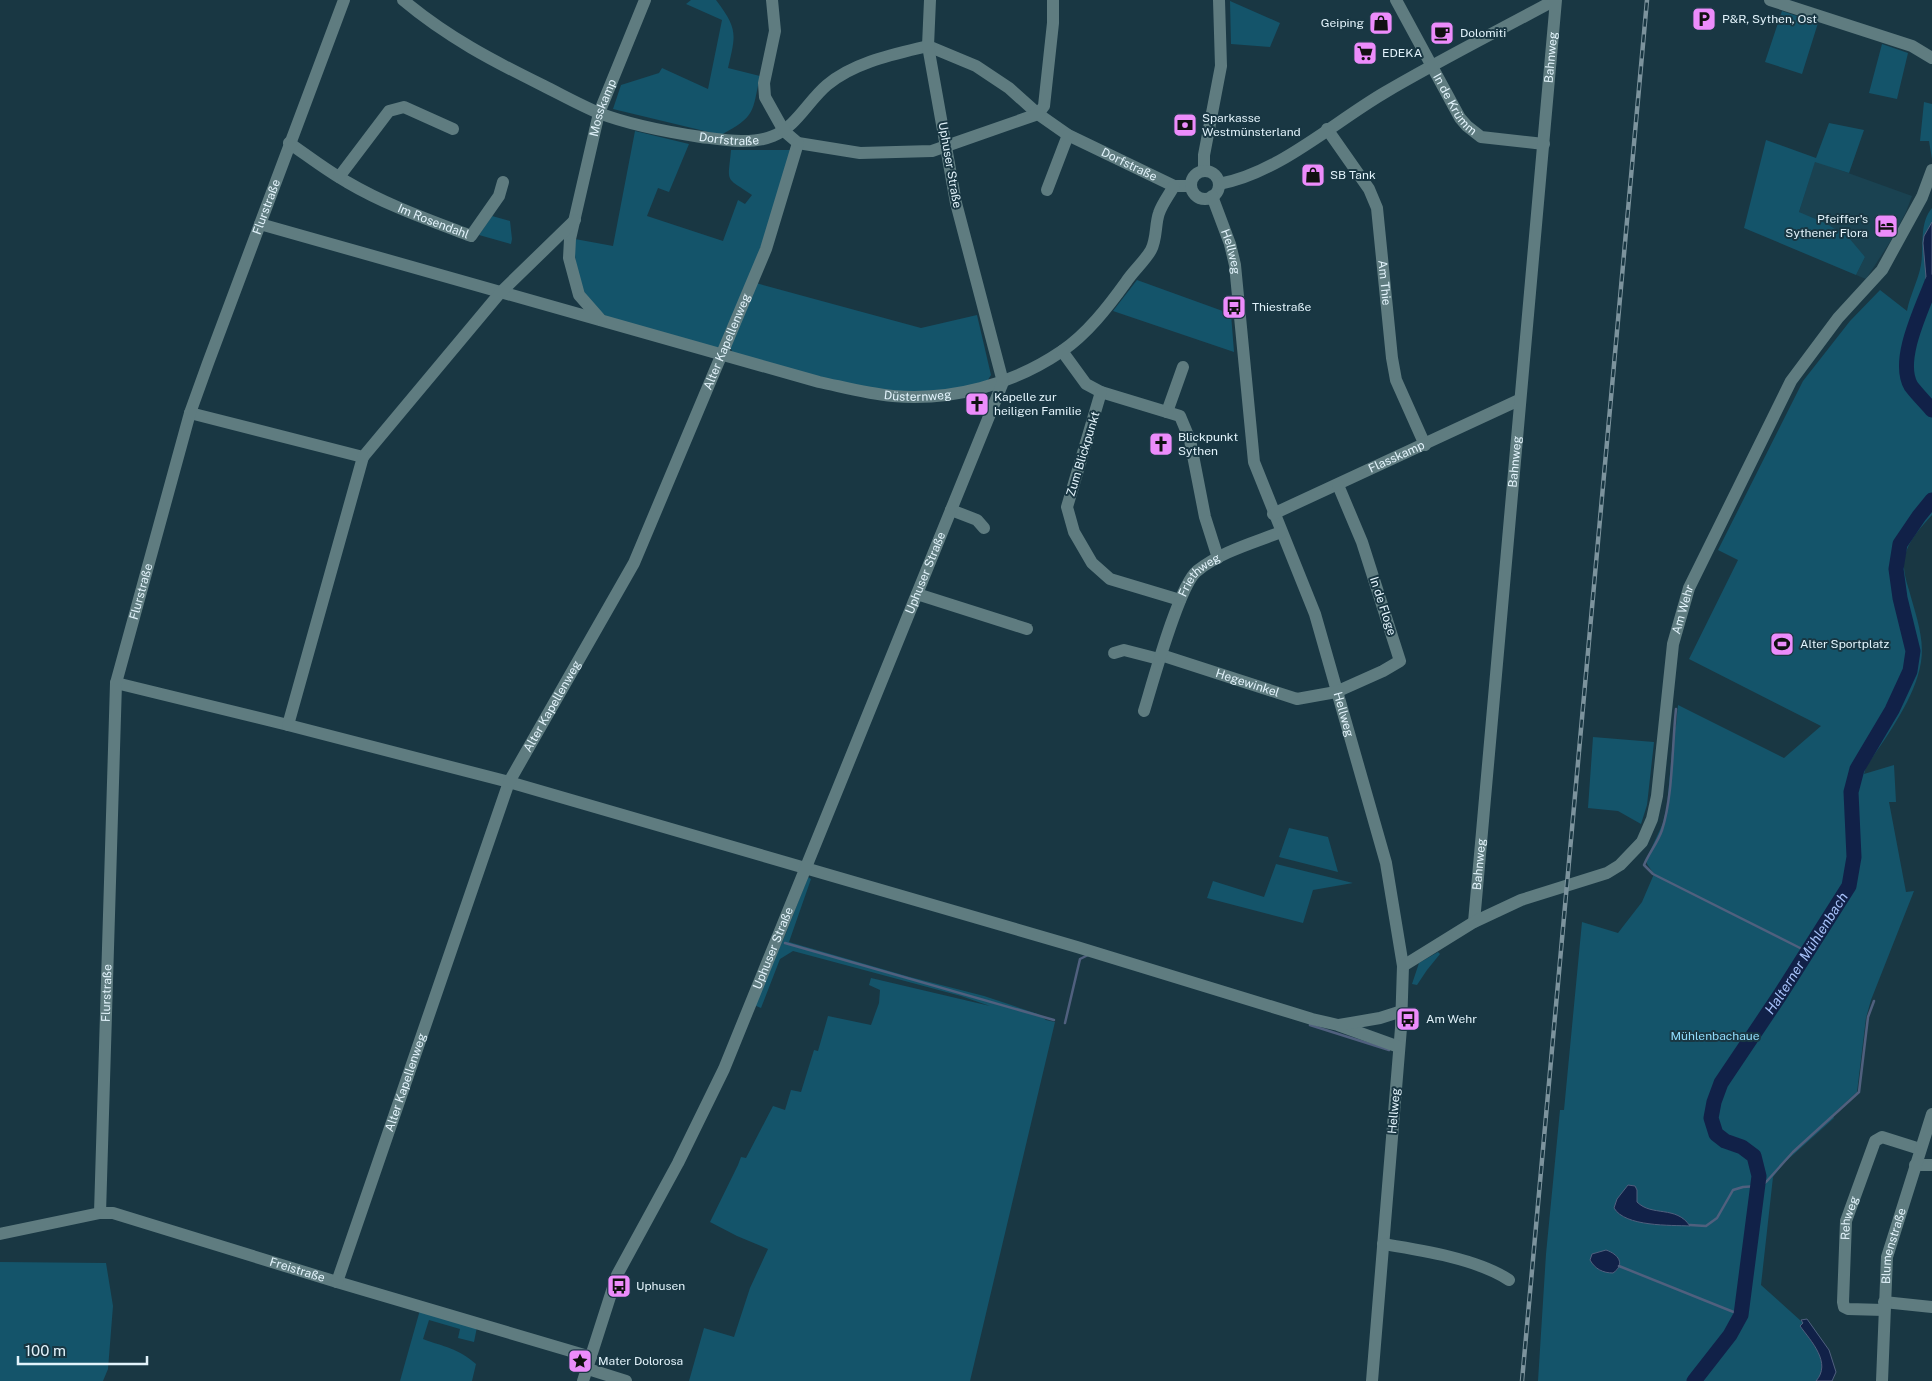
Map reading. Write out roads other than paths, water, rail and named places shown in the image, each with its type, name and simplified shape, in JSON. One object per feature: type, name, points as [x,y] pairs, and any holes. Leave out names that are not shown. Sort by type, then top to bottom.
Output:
[{"type":"street","name":"Flurstraße","points":[[100,1213],[116,683],[190,413],[289,143],[344,0]]},
{"type":"street","name":"Dorfstraße","points":[[403,0],[429,22],[487,58],[599,113],[666,131],[735,141],[754,141],[771,137],[784,131],[826,85],[840,75],[858,67],[928,46],[976,66],[1009,88],[1038,114],[1068,135],[1174,186],[1191,186]]},
{"type":"street","name":"Mosskamp","points":[[601,320],[578,295],[569,258],[570,239],[599,113],[645,0]]},
{"type":"street","points":[[772,0],[775,31],[764,83],[765,96],[784,131],[798,143],[860,153],[932,151],[1038,114],[1044,106],[1053,23],[1053,0]]},
{"type":"street","name":"Uphuser Straße","points":[[583,1381],[617,1275],[678,1162],[724,1070],[1003,382],[956,203],[928,46],[930,0]]},
{"type":"street","points":[[1204,171],[1204,155],[1222,66],[1219,0]]},
{"type":"street","name":"In de Krümm","points":[[1396,0],[1460,118],[1467,126],[1481,137],[1544,144]]},
{"type":"street","points":[[1218,184],[1233,181],[1283,159],[1385,92],[1556,0]]},
{"type":"street","name":"Bahnweg","points":[[1474,922],[1556,0]]},
{"type":"street","points":[[1770,0],[1803,5],[1912,46],[1932,58]]},
{"type":"street","points":[[339,177],[389,112],[404,107],[452,129]]},
{"type":"street","name":"Am Thie","points":[[1327,129],[1368,189],[1377,208],[1392,358],[1396,380],[1425,445]]},
{"type":"street","points":[[1047,190],[1068,135]]},
{"type":"street","name":"Im Rosendahl","points":[[289,143],[339,177],[378,199],[472,236],[499,196],[504,182]]},
{"type":"street","name":"Alter Kapellenweg","points":[[337,1282],[509,782],[634,563],[766,249],[798,143]]},
{"type":"street","name":"Am Wehr","points":[[1403,966],[1474,922],[1521,900],[1607,872],[1620,865],[1642,842],[1652,819],[1657,796],[1674,644],[1689,588],[1791,381],[1838,318],[1882,270],[1922,197],[1932,170]]},
{"type":"street","points":[[1204,171],[1214,174],[1218,184],[1217,191],[1207,198],[1198,197],[1191,186],[1194,176],[1204,171]]},
{"type":"street","name":"Düsternweg","points":[[260,224],[374,255],[500,293],[722,353],[818,382],[857,391],[892,396],[943,396],[969,392],[1003,382],[1062,351],[1086,330],[1112,302],[1152,249],[1159,212],[1174,186]]},
{"type":"street","name":"Hellweg","points":[[1212,196],[1230,244],[1235,265],[1254,462],[1314,614],[1386,863],[1403,966],[1402,1011],[1372,1381]]},
{"type":"street","points":[[288,725],[363,457],[500,293],[575,220]]},
{"type":"street","points":[[1062,351],[1086,384],[1101,392],[1180,416],[1190,440],[1205,517],[1218,558]]},
{"type":"street","points":[[1168,412],[1183,367]]},
{"type":"street","name":"Zum Blickpunkt","points":[[1101,392],[1067,507],[1074,532],[1092,564],[1110,579],[1180,600]]},
{"type":"street","name":"Flasskamp","points":[[1274,514],[1519,400]]},
{"type":"street","points":[[190,413],[363,457]]},
{"type":"street","name":"In de Floge","points":[[1336,692],[1383,672],[1400,661],[1362,542],[1338,484]]},
{"type":"street","points":[[951,510],[977,520],[984,528]]},
{"type":"street","name":"Friethweg","points":[[1144,711],[1180,600],[1195,572],[1218,558],[1281,532]]},
{"type":"street","points":[[917,594],[1027,629]]},
{"type":"street","points":[[1114,653],[1124,650],[1160,657]]},
{"type":"street","name":"Hegewinkel","points":[[1160,657],[1297,699],[1336,692]]},
{"type":"street","points":[[116,683],[509,782],[1077,948],[1312,1019],[1338,1025],[1399,1047]]},
{"type":"street","points":[[1338,1025],[1380,1018],[1402,1011]]},
{"type":"street","name":"Blumenstraße","points":[[1882,1381],[1887,1257],[1932,1114]]},
{"type":"street","name":"Rehweg","points":[[1884,1306],[1848,1309],[1844,1307],[1846,1221],[1875,1141],[1882,1137],[1920,1150]]},
{"type":"street","points":[[1915,1165],[1932,1165]]},
{"type":"street","name":"Freistraße","points":[[0,1234],[100,1213],[113,1213],[590,1363],[626,1381]]},
{"type":"street","points":[[1383,1244],[1432,1252],[1497,1272],[1509,1280]]},
{"type":"street","points":[[1884,1306],[1932,1307]]},
{"type":"waterway","name":"Halterner Mühlenbach","points":[[1932,282],[1912,334],[1907,363],[1907,375],[1911,386],[1932,410]]},
{"type":"waterway","name":"Halterner Mühlenbach","points":[[1694,1381],[1730,1335],[1741,1315],[1759,1176],[1754,1156],[1742,1147],[1725,1141],[1716,1134],[1711,1118],[1714,1102],[1721,1083],[1780,995],[1849,886],[1854,857],[1851,792],[1857,769],[1892,710],[1910,671],[1913,651],[1900,598],[1896,569],[1900,544],[1932,500]]},
{"type":"waterway","points":[[1676,709],[1666,817],[1662,830],[1644,865],[1653,874],[1806,951]]},
{"type":"waterway","points":[[785,943],[1054,1020]]},
{"type":"waterway","points":[[1065,1023],[1080,959],[1088,955]]},
{"type":"waterway","points":[[1757,1189],[1767,1181],[1793,1152],[1859,1092],[1868,1017],[1874,1001]]},
{"type":"waterway","points":[[1310,1025],[1389,1050]]},
{"type":"waterway","points":[[1690,1225],[1706,1226],[1717,1218],[1733,1190],[1758,1186]]},
{"type":"waterway","points":[[1619,1266],[1741,1315]]},
{"type":"railway","points":[[1522,1381],[1647,0]]},
{"type":"place","name":"P&R, Sythen, Ost","points":[[1704,19]]},
{"type":"place","name":"Geiping","points":[[1381,23]]},
{"type":"place","name":"Dolomiti","points":[[1442,33]]},
{"type":"place","name":"EDEKA","points":[[1365,53]]},
{"type":"place","name":"Sparkasse Westmünsterland","points":[[1185,125]]},
{"type":"place","name":"SB Tank","points":[[1313,175]]},
{"type":"place","name":"Pfeiffer's Sythener Flora","points":[[1886,226]]},
{"type":"place","name":"Thiestraße","points":[[1234,307]]},
{"type":"place","name":"Kapelle zur heiligen Familie","points":[[977,404]]},
{"type":"place","name":"Blickpunkt Sythen","points":[[1161,444]]},
{"type":"place","name":"Alter Sportplatz","points":[[1782,644]]},
{"type":"place","name":"Am Wehr","points":[[1408,1019]]},
{"type":"place","name":"Uphusen","points":[[619,1286]]},
{"type":"place","name":"Mater Dolorosa","points":[[580,1361]]},
{"type":"park label","name":"Mühlenbachaue","points":[[1715,1036]]}]
